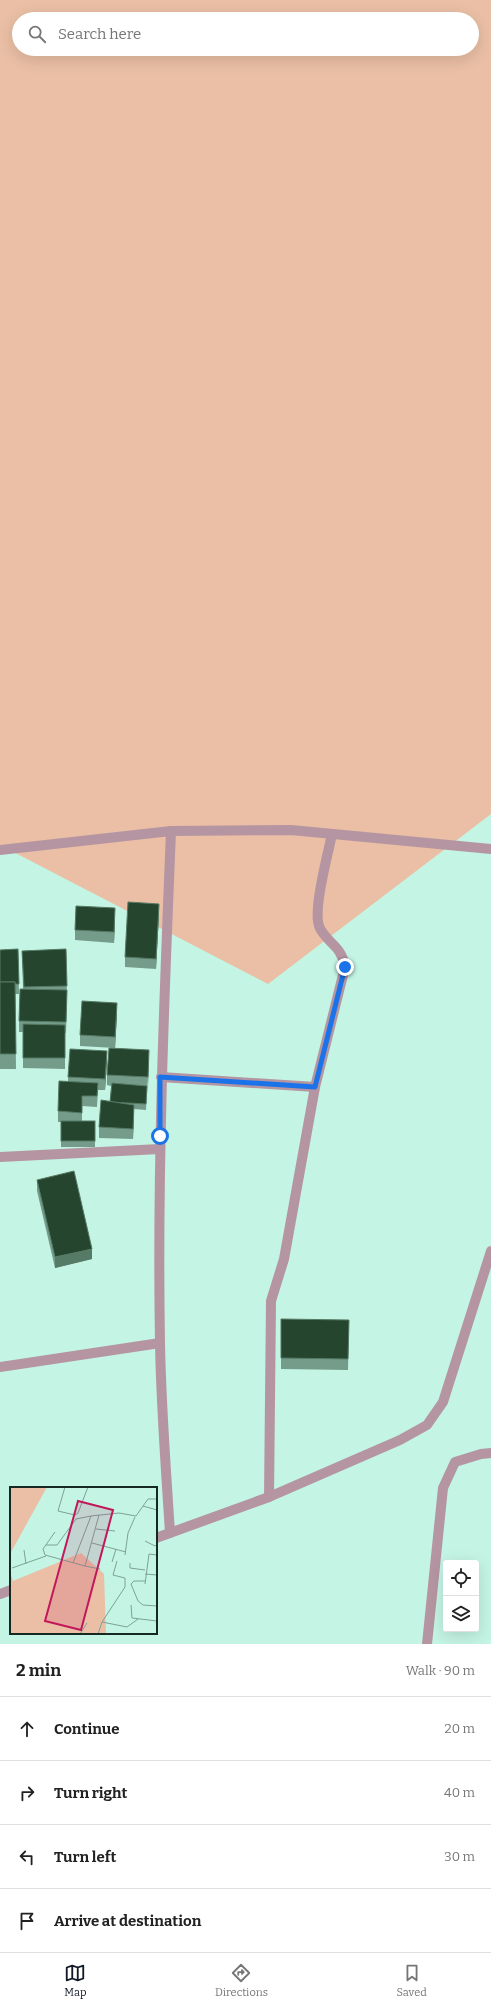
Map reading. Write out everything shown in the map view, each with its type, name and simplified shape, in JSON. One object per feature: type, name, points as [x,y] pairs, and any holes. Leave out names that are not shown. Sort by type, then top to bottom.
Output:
[{"type":"street","points":[[0,850],[171,831],[291,830],[491,849]]},
{"type":"street","points":[[170,1533],[160,1343],[160,1077],[171,831]]},
{"type":"street","points":[[269,1497],[271,1301],[284,1259],[315,1087],[345,967],[344,956],[320,927],[317,913],[332,834]]},
{"type":"street","points":[[160,1077],[315,1087]]},
{"type":"street","points":[[0,1157],[160,1149]]},
{"type":"street","points":[[157,1538],[269,1497],[400,1440],[427,1425],[443,1402],[491,1251]]},
{"type":"street","points":[[0,1367],[160,1343]]},
{"type":"street","points":[[427,1644],[443,1488],[455,1462],[481,1454],[491,1453]]},
{"type":"street","points":[[0,1594],[10,1590]]},
{"type":"shaded area","points":[[0,0],[491,0],[491,814],[268,984],[0,845]]},
{"type":"building","points":[[128,902],[159,904],[156,959],[125,957]]},
{"type":"building","points":[[76,906],[115,908],[114,932],[75,930]]},
{"type":"building","points":[[18,949],[19,984],[15,984],[15,982],[0,982],[0,950]]},
{"type":"building","points":[[66,949],[67,986],[24,987],[22,951]]},
{"type":"building","points":[[0,982],[15,982],[16,1054],[0,1054]]},
{"type":"building","points":[[20,989],[67,990],[66,1022],[19,1021]]},
{"type":"building","points":[[82,1001],[117,1003],[115,1037],[80,1035]]},
{"type":"building","points":[[23,1024],[65,1025],[65,1058],[23,1058]]},
{"type":"building","points":[[109,1048],[149,1050],[148,1077],[107,1075]]},
{"type":"building","points":[[70,1049],[107,1051],[105,1079],[68,1077]]},
{"type":"building","points":[[59,1081],[98,1083],[97,1096],[82,1096],[82,1113],[58,1111]]},
{"type":"building","points":[[112,1083],[147,1086],[146,1104],[110,1102]]},
{"type":"building","points":[[101,1100],[134,1105],[133,1129],[99,1127]]},
{"type":"building","points":[[61,1121],[95,1121],[95,1141],[61,1141]]},
{"type":"building","points":[[74,1171],[92,1249],[55,1257],[37,1180]]},
{"type":"building","points":[[281,1319],[349,1320],[348,1359],[281,1358]]},
{"type":"route","points":[[160,1136],[160,1077],[315,1087],[345,967]]}]
